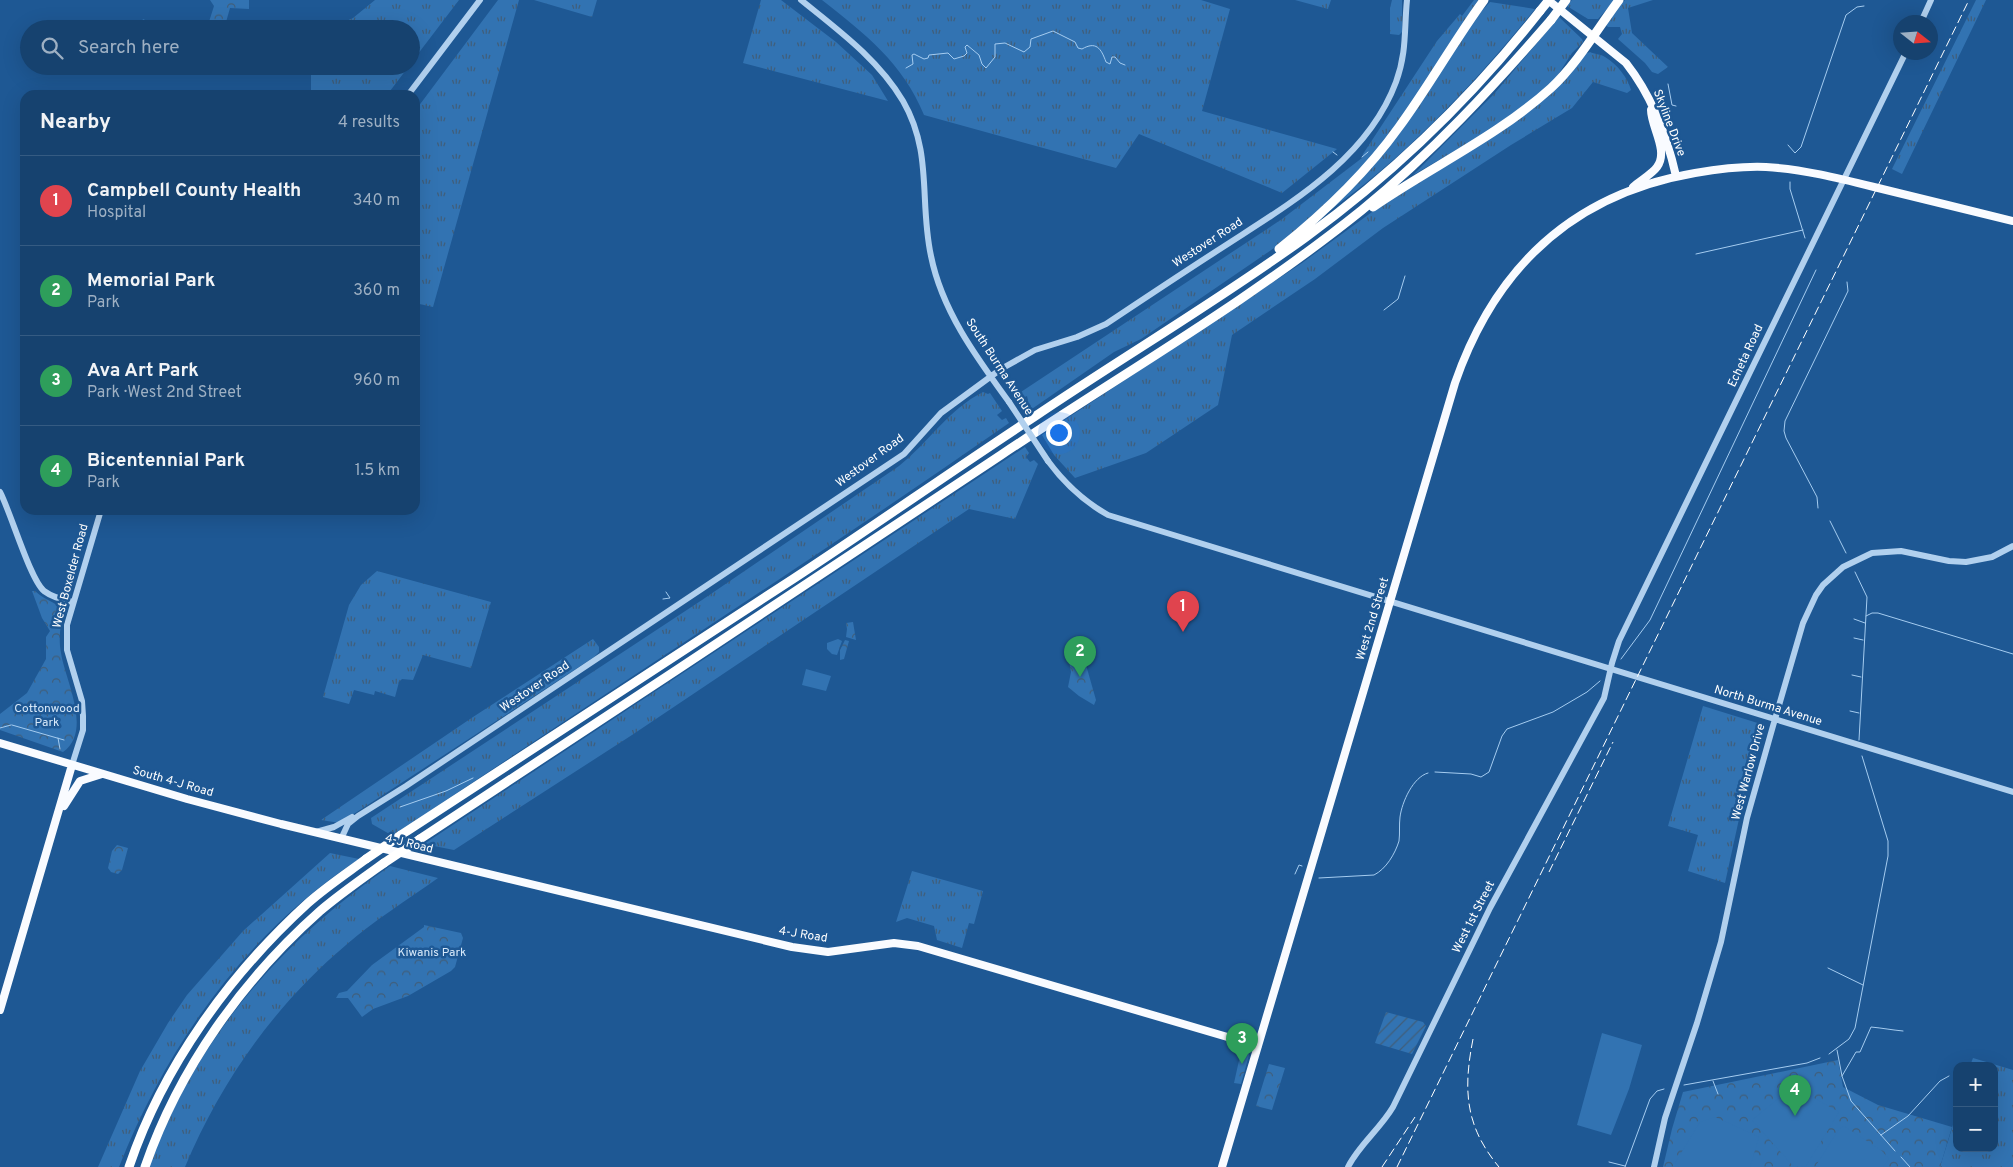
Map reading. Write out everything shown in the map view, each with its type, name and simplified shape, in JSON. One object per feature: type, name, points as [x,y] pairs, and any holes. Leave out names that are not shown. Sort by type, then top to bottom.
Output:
[{"type":"highway","points":[[1207,305],[1298,234],[1335,201],[1398,128],[1484,0]]},
{"type":"highway","points":[[124,1167],[158,1091],[219,1000],[276,934],[309,901],[401,835],[794,578],[1049,406],[1207,305],[1308,236],[1382,176],[1425,138],[1512,46],[1548,0]]},
{"type":"highway","points":[[1311,250],[1397,180],[1451,131],[1485,95],[1566,0]]},
{"type":"highway","points":[[146,1167],[180,1086],[222,1019],[289,941],[321,911],[384,863],[1058,417],[1204,324],[1406,185],[1523,111],[1552,86],[1619,0]]},
{"type":"highway","points":[[129,1167],[158,1100],[189,1044]]},
{"type":"main road","name":"Skyline Drive","points":[[1548,0],[1626,63],[1651,102],[1663,131],[1676,176]]},
{"type":"main road","points":[[1632,189],[1646,175],[1656,169],[1660,161],[1660,150],[1651,114],[1651,102]]},
{"type":"main road","name":"West 2nd Street","points":[[1222,1167],[1455,383],[1484,315],[1521,265],[1544,242],[1586,212],[1632,189],[1676,176],[1719,169],[1765,167],[1787,169],[1845,180],[2013,221]]},
{"type":"main road","name":"South 4-J Road","points":[[0,743],[187,798],[341,839]]},
{"type":"main road","points":[[0,1010],[72,765]]},
{"type":"main road","points":[[58,816],[80,780],[103,774]]},
{"type":"main road","name":"4-J Road","points":[[341,839],[803,949],[828,952],[894,943],[918,946],[1258,1046]]},
{"type":"street","points":[[412,90],[480,0]]},
{"type":"street","name":"South Burma Avenue","points":[[801,0],[852,41],[874,63],[893,86],[903,102],[920,143],[924,164],[926,227],[936,279],[945,302],[955,321],[1048,461],[1064,482],[1078,495],[1108,516],[1517,641]]},
{"type":"street","name":"Westover Road","points":[[341,839],[348,824],[358,816],[406,786],[904,454],[941,413],[991,376],[1035,350],[1077,337],[1106,324],[1286,207],[1346,157],[1378,117],[1396,82],[1406,41],[1407,0]]},
{"type":"street","points":[[1924,15],[1932,0]]},
{"type":"street","name":"Echeta Road","points":[[1611,670],[1619,641],[1902,60]]},
{"type":"street","points":[[0,492],[9,508],[39,586],[52,595],[73,602]]},
{"type":"street","name":"West Boxelder Road","points":[[72,765],[83,730],[83,716],[82,701],[70,663],[66,638],[73,602],[99,515]]},
{"type":"street","name":"West Warlow Drive","points":[[1654,1167],[1665,1118],[1699,1018],[1721,942],[1746,825],[1774,720],[1809,608],[1823,585],[1843,567],[1872,553],[1900,551],[1949,561],[1966,562],[1992,556],[2013,546]]},
{"type":"street","name":"North Burma Avenue","points":[[1517,641],[2013,792]]},
{"type":"street","name":"West 1st Street","points":[[1348,1167],[1357,1152],[1382,1124],[1393,1108],[1490,908],[1604,698],[1611,670]]},
{"type":"street","points":[[316,832],[334,827],[352,816],[358,816]]},
{"type":"green space","points":[[210,0],[249,0],[249,9],[230,8],[227,20],[210,20],[214,6]]},
{"type":"green space","points":[[375,0],[459,0],[420,51],[420,20],[348,20]]},
{"type":"green space","points":[[498,0],[519,0],[433,307],[420,304],[420,104]]},
{"type":"green space","points":[[534,0],[597,0],[592,17]]},
{"type":"green space","points":[[761,0],[781,0],[836,42],[872,75],[888,101],[743,63]]},
{"type":"green space","points":[[822,0],[1201,0],[1230,9],[1202,111],[1337,149],[1282,193],[1139,134],[1116,168],[924,115],[905,80],[894,65],[868,38]]},
{"type":"green space","points":[[1295,0],[1331,0],[1328,9]]},
{"type":"green space","points":[[1392,0],[1402,0],[1402,32],[1399,35],[1390,34],[1390,8]]},
{"type":"green space","points":[[1474,0],[1478,0],[1397,125],[1366,164],[1337,193],[1280,244],[1141,339],[1114,352],[1026,413],[1023,407],[1028,400],[1027,396],[1018,400],[1015,396],[1282,219],[1362,158],[1437,41],[1460,14],[1462,16]]},
{"type":"green space","points":[[1572,0],[1615,0],[1598,19],[1588,19],[1567,6]]},
{"type":"green space","points":[[1625,0],[1653,0],[1628,8],[1632,33],[1668,67],[1658,74],[1652,72],[1645,63],[1618,39],[1622,34],[1620,27],[1608,27],[1605,24]]},
{"type":"green space","points":[[1976,0],[1986,0],[1902,174],[1892,169]]},
{"type":"green space","points":[[1490,2],[1535,9],[1436,120],[1382,170],[1323,215],[1362,176],[1477,16]]},
{"type":"green space","points":[[1559,17],[1583,42],[1572,53],[1556,78],[1539,94],[1487,132],[1413,175],[1494,94]]},
{"type":"green space","points":[[1590,52],[1603,56],[1614,63],[1625,76],[1631,90],[1627,93],[1593,82],[1572,108],[1383,228],[1315,279],[1232,335],[1218,405],[1146,453],[1075,478],[1054,455],[1042,435],[1302,263],[1405,188],[1527,113],[1555,89],[1585,54]]},
{"type":"green space","points":[[311,75],[402,75],[391,90],[311,90]]},
{"type":"green space","points":[[983,392],[990,393],[1002,411],[997,415],[1002,420],[1006,418],[1009,423],[856,528],[393,836],[372,824],[371,818],[702,600],[899,466],[949,417]]},
{"type":"green space","points":[[1025,447],[1029,453],[1026,457],[1030,462],[1034,460],[1038,464],[1015,519],[969,509],[632,735],[454,850],[424,844]]},
{"type":"green space","points":[[377,571],[491,602],[471,668],[423,655],[413,680],[402,679],[399,682],[395,697],[375,691],[374,695],[354,690],[349,704],[323,697],[349,605],[361,585]]},
{"type":"green space","name":"Cottonwood Park","points":[[32,591],[35,591],[63,610],[60,647],[77,719],[72,743],[63,752],[0,730],[0,714],[27,693],[46,659],[46,637],[50,631],[42,618]]},
{"type":"green space","points":[[853,622],[856,640],[846,637],[846,623]]},
{"type":"green space","points":[[593,639],[599,647],[599,652],[594,657],[340,823],[321,820],[473,717]]},
{"type":"green space","points":[[838,639],[842,641],[837,655],[832,654],[827,649],[827,643]]},
{"type":"green space","points":[[845,640],[849,641],[844,659],[840,660],[840,650]]},
{"type":"green space","points":[[1084,658],[1096,700],[1094,705],[1068,687],[1071,672],[1069,661]]},
{"type":"green space","points":[[806,669],[831,676],[826,691],[802,685]]},
{"type":"green space","points":[[1703,706],[1764,725],[1744,796],[1725,883],[1688,871],[1698,835],[1668,826]]},
{"type":"green space","points":[[117,845],[128,848],[122,870],[118,874],[111,872],[108,868],[112,851]]},
{"type":"green space","points":[[330,853],[359,859],[318,888],[246,956],[215,994],[161,1077],[119,1167],[98,1167],[140,1071],[187,995],[243,931]]},
{"type":"green space","points":[[390,866],[438,878],[346,945],[320,968],[273,1019],[252,1046],[215,1104],[185,1167],[149,1167],[168,1121],[191,1077],[216,1036],[246,997],[312,927]]},
{"type":"green space","points":[[912,871],[983,891],[974,924],[969,923],[962,948],[937,940],[934,926],[907,918],[896,922]]},
{"type":"green space","name":"Kiwanis Park","points":[[424,925],[461,933],[463,938],[455,967],[451,971],[408,996],[373,1009],[362,1017],[348,998],[336,998],[339,993],[347,991],[372,965],[424,927]]},
{"type":"green space","points":[[1386,1012],[1423,1022],[1426,1026],[1412,1054],[1375,1043]]},
{"type":"green space","points":[[1602,1033],[1642,1045],[1629,1089],[1611,1135],[1577,1125]]},
{"type":"green space","points":[[1238,1048],[1248,1051],[1249,1055],[1241,1084],[1234,1083],[1240,1056],[1236,1054]]},
{"type":"green space","points":[[1973,1058],[1986,1062],[1972,1062]]},
{"type":"green space","points":[[1838,1060],[1843,1087],[1878,1105],[1952,1127],[1940,1167],[1663,1167],[1683,1092]]},
{"type":"green space","points":[[1269,1064],[1285,1068],[1272,1110],[1256,1106]]},
{"type":"green space","points":[[1998,1066],[2013,1070],[2013,1167],[1940,1167],[1953,1125],[1953,1152],[1998,1152]]},
{"type":"green space","points":[[1803,1092],[1839,1112],[1806,1166],[1794,1167],[1752,1120],[1784,1094]]},
{"type":"green space","points":[[1715,1117],[1759,1137],[1750,1167],[1679,1167],[1675,1163],[1700,1122]]},
{"type":"green space","points":[[1844,1126],[1882,1151],[1889,1159],[1883,1167],[1815,1167],[1839,1129]]},
{"type":"waterway","points":[[1788,145],[1795,153],[1801,147],[1846,15],[1857,7],[1864,6]]},
{"type":"waterway","points":[[906,68],[913,64],[912,55],[914,54],[924,59],[928,58],[929,55],[948,53],[954,59],[967,53],[965,47],[967,45],[979,55],[982,64],[986,68],[995,57],[995,44],[1005,43],[1024,52],[1030,47],[1031,39],[1053,31],[1075,42],[1078,48],[1097,47],[1106,62],[1110,64],[1112,57],[1115,57],[1120,63],[1125,65]]},
{"type":"waterway","points":[[1668,84],[1672,105],[1676,106]]},
{"type":"waterway","points":[[1333,152],[1337,155]]},
{"type":"waterway","points":[[1362,157],[1368,152]]},
{"type":"waterway","points":[[1790,182],[1790,189],[1805,238]]},
{"type":"waterway","points":[[1696,254],[1803,230]]},
{"type":"waterway","points":[[1621,659],[1650,620],[1816,270]]},
{"type":"waterway","points":[[1384,310],[1398,299],[1405,276]]},
{"type":"waterway","points":[[1818,508],[1817,497],[1786,438],[1784,431],[1785,421],[1848,291],[1847,282]]},
{"type":"waterway","points":[[1830,521],[1846,553]]},
{"type":"waterway","points":[[1855,572],[1867,597],[1859,740]]},
{"type":"waterway","points":[[663,599],[670,598],[666,592]]},
{"type":"waterway","points":[[1866,616],[1878,613],[2013,654]]},
{"type":"waterway","points":[[1854,619],[1865,623]]},
{"type":"waterway","points":[[1854,638],[1863,640]]},
{"type":"waterway","points":[[1852,675],[1861,677]]},
{"type":"waterway","points":[[1435,772],[1471,774],[1481,777],[1489,772],[1502,736],[1507,729],[1553,712],[1587,692],[1600,681]]},
{"type":"waterway","points":[[1850,711],[1859,713]]},
{"type":"waterway","points":[[0,728],[11,725]]},
{"type":"waterway","points":[[12,725],[64,740]]},
{"type":"waterway","points":[[58,738],[60,749]]},
{"type":"waterway","points":[[1829,1054],[1849,1039],[1855,1028],[1888,856],[1888,841],[1862,756]]},
{"type":"waterway","points":[[1319,878],[1374,875],[1382,869],[1392,856],[1399,841],[1400,817],[1409,791],[1418,779],[1428,773]]},
{"type":"waterway","points":[[400,807],[446,791],[473,778]]},
{"type":"waterway","points":[[1295,874],[1299,865],[1302,866]]},
{"type":"waterway","points":[[1828,968],[1863,985]]},
{"type":"waterway","points":[[1842,1076],[1856,1052],[1860,1052],[1871,1027],[1903,1031]]},
{"type":"waterway","points":[[1837,1050],[1842,1076],[1851,1101],[1895,1151]]},
{"type":"waterway","points":[[1684,1085],[1807,1063],[1820,1058]]},
{"type":"waterway","points":[[1881,1135],[1908,1116],[1940,1081],[1949,1076]]},
{"type":"waterway","points":[[1713,1081],[1718,1094]]},
{"type":"waterway","points":[[1625,1167],[1650,1099],[1657,1091],[1664,1089]]},
{"type":"waterway","points":[[1901,1157],[1910,1167]]},
{"type":"waterway","points":[[1609,1162],[1625,1166]]},
{"type":"railway","points":[[1397,1167],[1969,0]]},
{"type":"railway","points":[[1549,872],[1613,742]]},
{"type":"railway","points":[[1473,1039],[1468,1075],[1468,1091],[1473,1122],[1479,1137],[1499,1167]]},
{"type":"railway","points":[[1382,1167],[1415,1117]]},
{"type":"place","name":"Campbell County Health","points":[[1183,632]]},
{"type":"place","name":"Memorial Park","points":[[1080,677]]},
{"type":"place","name":"Ava Art Park","points":[[1242,1064]]},
{"type":"place","name":"Bicentennial Park","points":[[1795,1116]]}]
